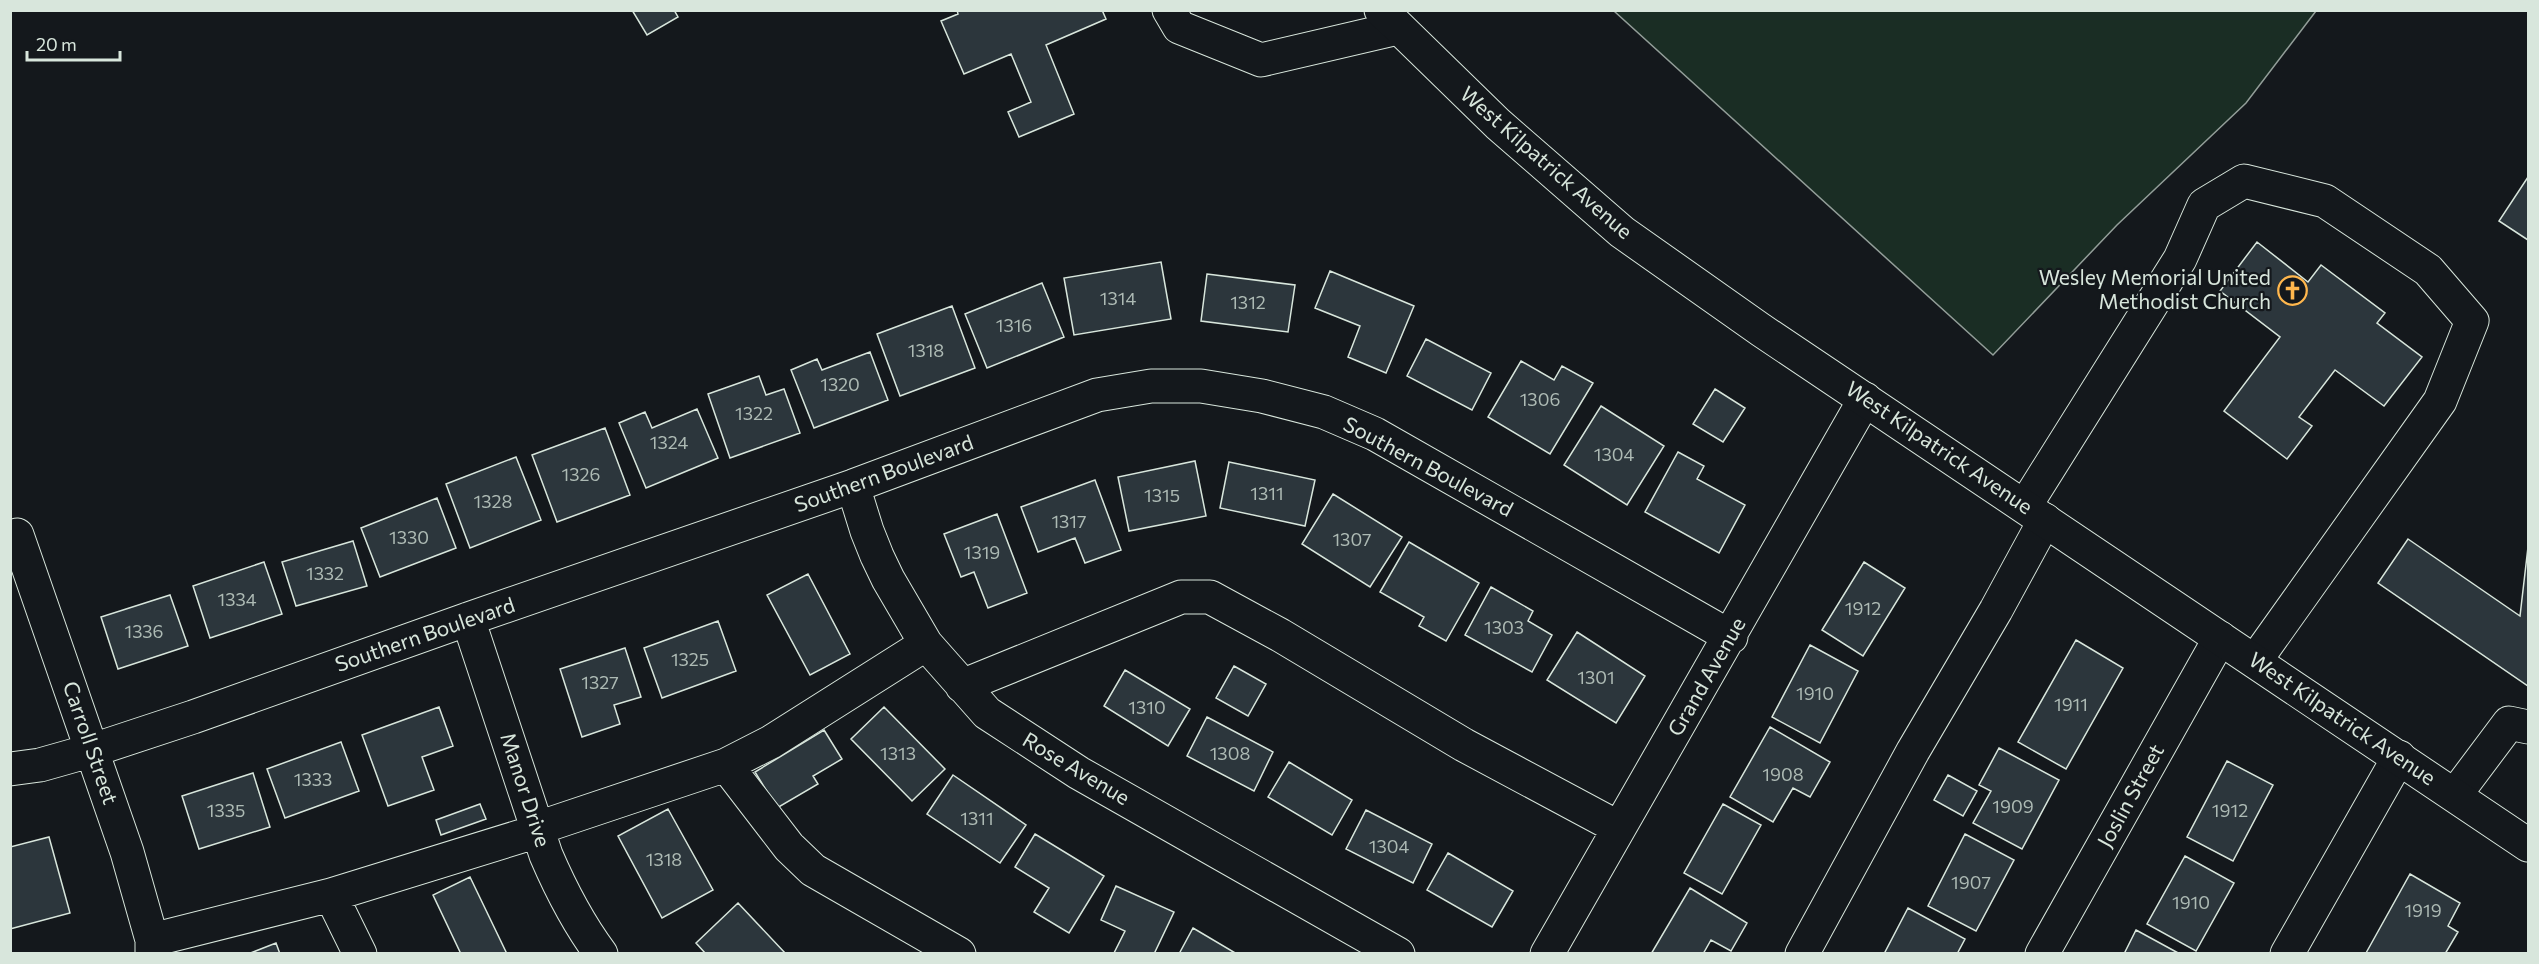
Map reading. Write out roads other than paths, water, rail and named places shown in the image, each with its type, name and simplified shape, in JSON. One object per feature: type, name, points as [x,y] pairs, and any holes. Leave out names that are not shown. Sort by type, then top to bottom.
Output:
[{"type":"street","points":[[1169,10],[1179,27],[1261,60],[1390,19]]},
{"type":"street","name":"West Kilpatrick Avenue","points":[[1390,19],[1498,124],[1623,232],[1761,330],[2529,845]]},
{"type":"street","points":[[1802,954],[1913,751],[1996,610],[2035,513],[2180,260],[2204,205],[2244,181],[2325,201],[2428,270],[2472,321],[2439,400],[2255,661]]},
{"type":"street","name":"Southern Boulevard","points":[[10,769],[40,765],[93,750],[193,717],[853,486],[1096,395],[1151,387],[1201,386],[1262,396],[1324,412],[1381,437],[1731,637]]},
{"type":"street","name":"Grand Avenue","points":[[1546,954],[1731,637],[1865,399]]},
{"type":"street","name":"Rose Avenue","points":[[853,486],[867,531],[888,579],[926,644],[987,713],[1079,773],[1398,954]]},
{"type":"street","name":"Carroll Street","points":[[17,535],[127,852],[152,947]]},
{"type":"street","points":[[962,686],[1181,597],[1210,597],[1280,635],[1464,746],[1619,828]]},
{"type":"street","name":"Manor Drive","points":[[468,619],[560,889],[586,934],[601,954]]},
{"type":"street","name":"Joslin Street","points":[[2042,954],[2220,638]]},
{"type":"street","points":[[152,947],[331,895],[538,829],[726,765],[771,742],[926,644]]},
{"type":"street","points":[[2455,795],[2508,723],[2529,727]]},
{"type":"street","points":[[2287,954],[2399,757]]},
{"type":"street","points":[[726,765],[789,847],[813,870],[959,954]]},
{"type":"street","points":[[331,895],[360,954]]},
{"type":"place","name":"Wesley Memorial United Methodist Church","points":[[2292,290]]}]
